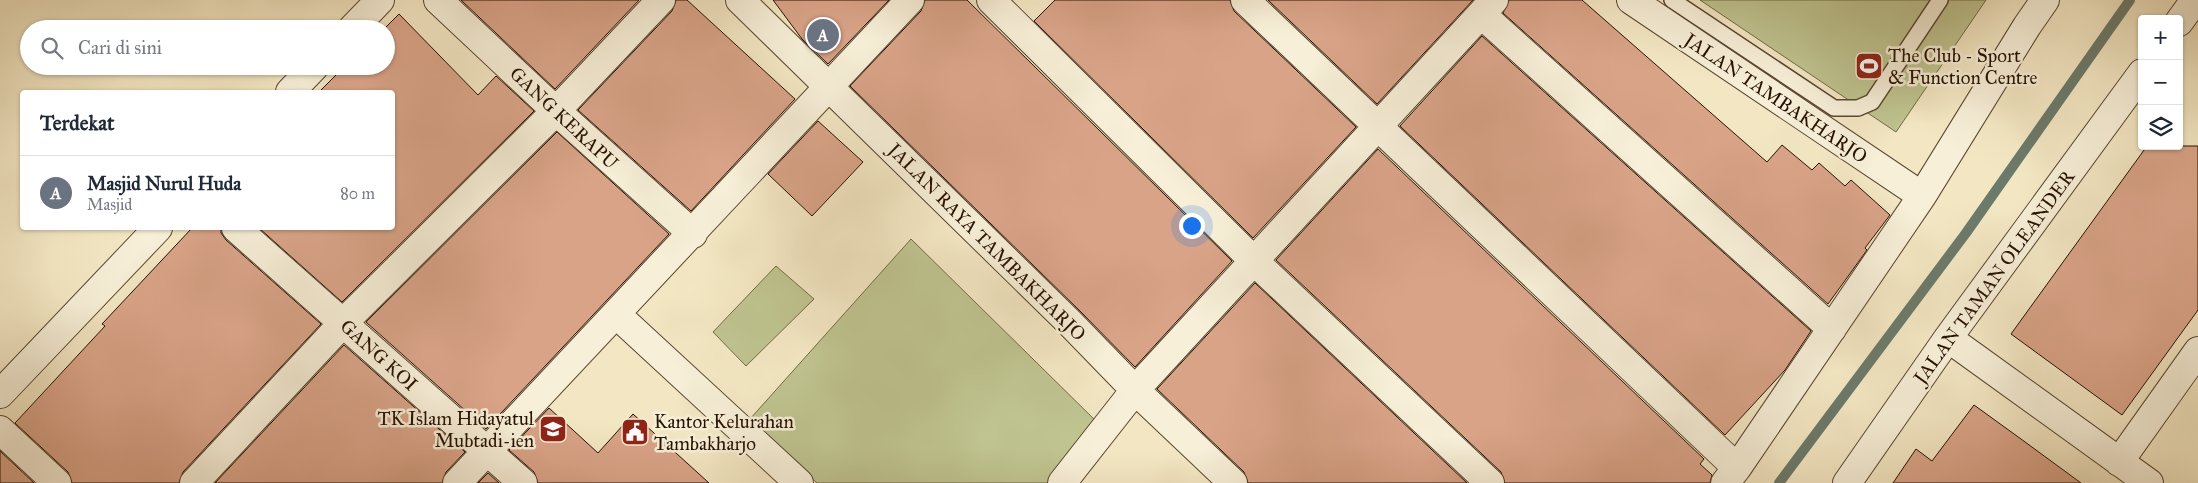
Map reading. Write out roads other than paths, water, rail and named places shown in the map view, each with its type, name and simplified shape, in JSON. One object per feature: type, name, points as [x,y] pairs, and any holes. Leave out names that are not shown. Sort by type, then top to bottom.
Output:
[{"type":"street","points":[[361,20],[380,0]]},
{"type":"street","name":"GANG KERAPU","points":[[438,0],[556,111],[692,234]]},
{"type":"street","points":[[194,483],[343,323],[556,111],[661,0]]},
{"type":"street","name":"JALAN RAYA TAMBAKHARJO","points":[[740,0],[1063,316],[1134,390],[1233,483]]},
{"type":"street","points":[[457,483],[910,0]]},
{"type":"street","points":[[990,0],[1254,261],[1490,483]]},
{"type":"street","points":[[1246,0],[1378,126],[1731,475],[1922,196],[2045,0]]},
{"type":"street","name":"JALAN TAMBAKHARJO","points":[[1631,0],[1922,196]]},
{"type":"street","points":[[2183,16],[2195,0]]},
{"type":"street","points":[[1062,483],[1134,390],[1488,7],[1832,329]]},
{"type":"street","points":[[292,90],[306,75]]},
{"type":"street","name":"JALAN TAMAN OLEANDER","points":[[1847,483],[1948,338],[2138,78]]},
{"type":"street","points":[[0,394],[156,230]]},
{"type":"street","name":"GANG KOI","points":[[238,230],[523,483]]},
{"type":"street","points":[[616,314],[799,483]]},
{"type":"street","points":[[1948,338],[2149,483]]},
{"type":"street","points":[[2119,462],[2198,351]]},
{"type":"street","points":[[0,430],[57,483]]},
{"type":"lane","points":[[1672,0],[1834,108],[1858,108],[1872,102],[1940,0]]},
{"type":"waterway","points":[[1779,483],[1966,233],[2130,0]]},
{"type":"place","name":"Masjid Nurul Huda","points":[[823,35]]},
{"type":"place","name":"The Club - Sport & Function Centre","points":[[1869,66]]},
{"type":"place","name":"TK Islam Hidayatul Mubtadi-ien","points":[[553,429]]},
{"type":"place","name":"Kantor Kelurahan Tambakharjo","points":[[635,432]]}]
